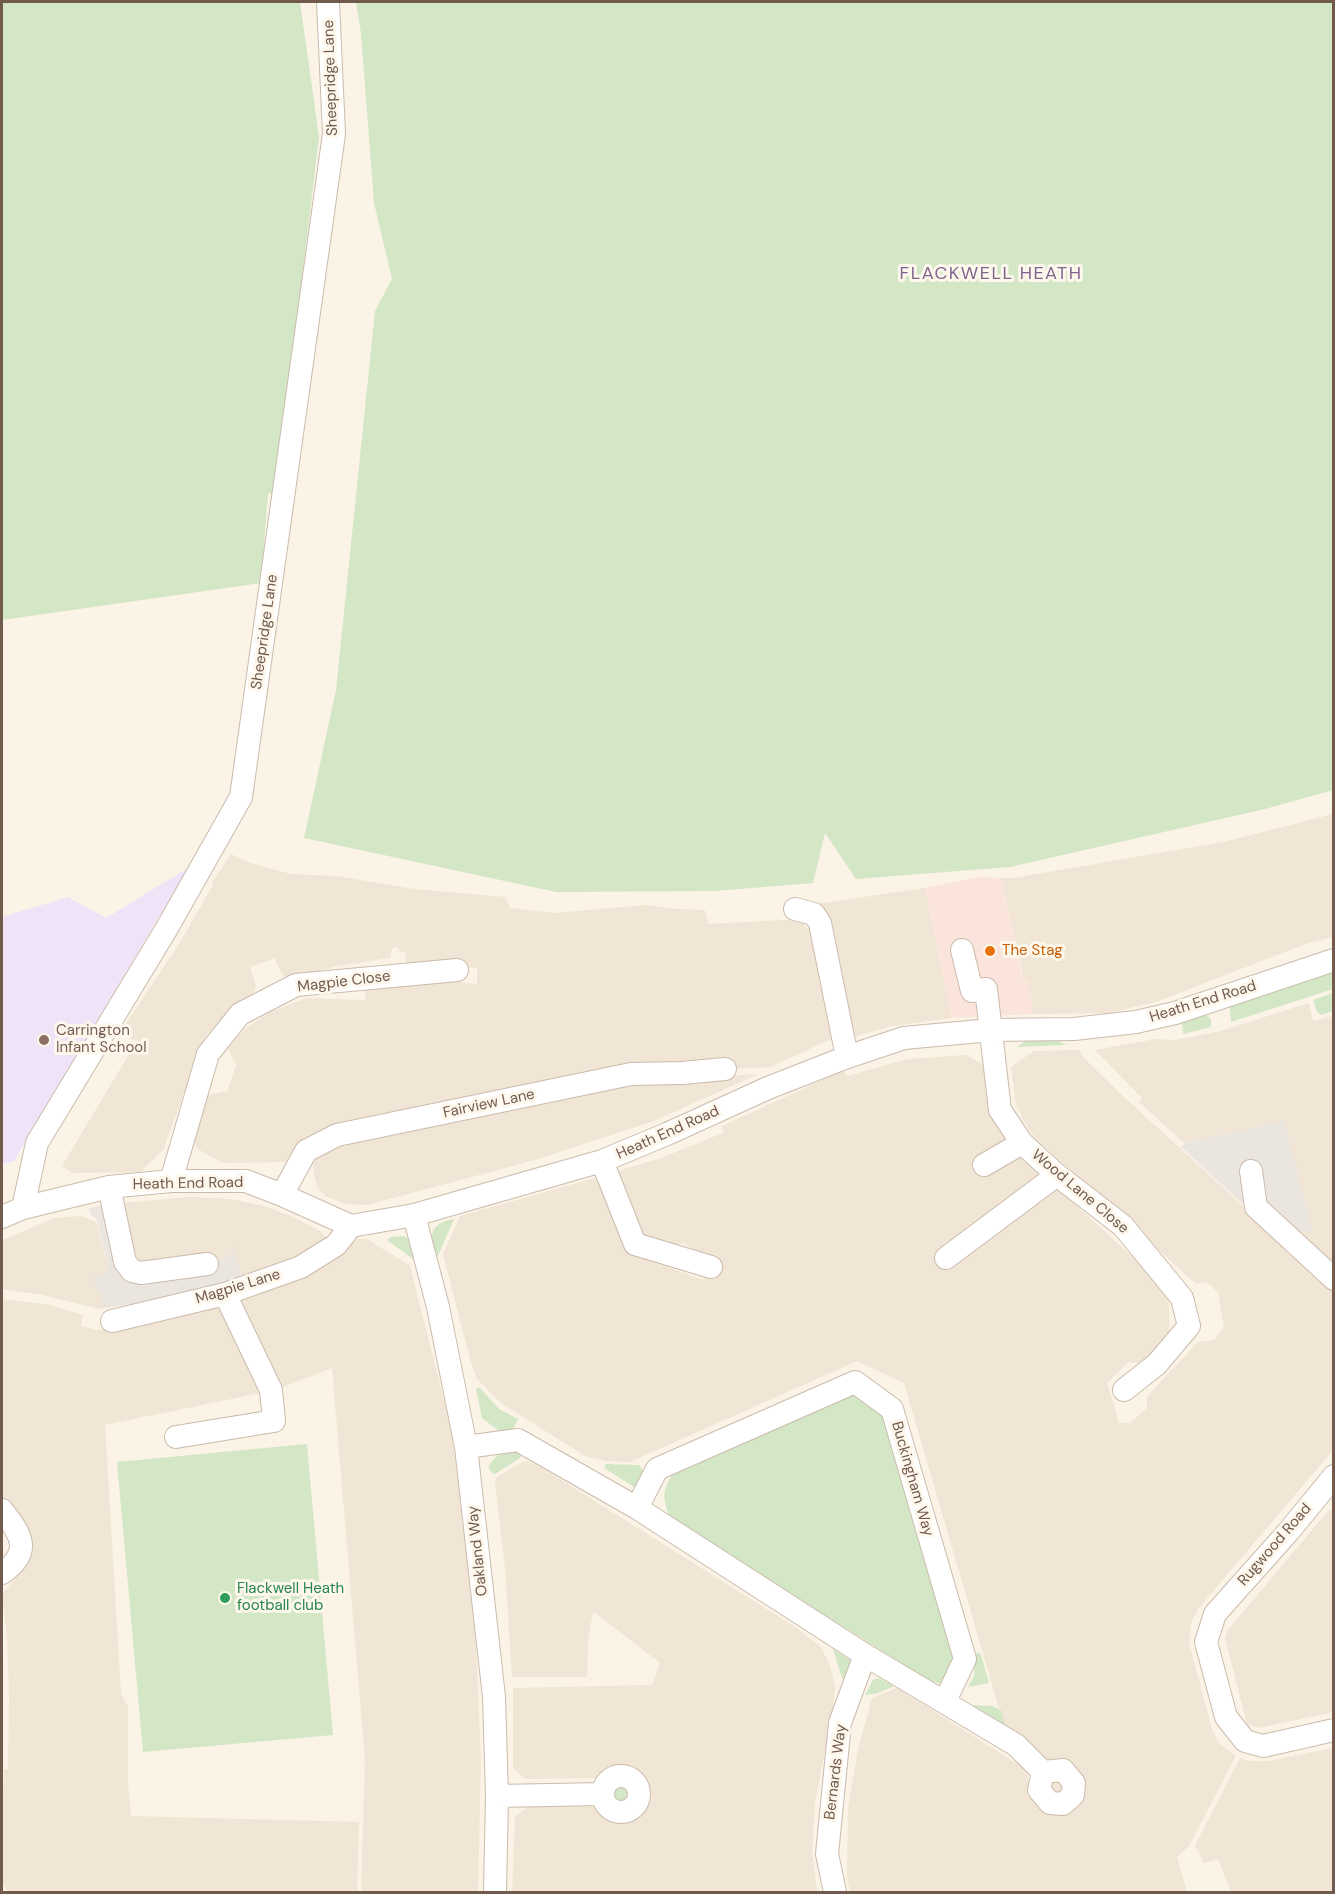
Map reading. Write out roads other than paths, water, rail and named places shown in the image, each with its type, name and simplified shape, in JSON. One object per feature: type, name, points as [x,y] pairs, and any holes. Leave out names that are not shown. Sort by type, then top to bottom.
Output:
[{"type":"street","name":"Sheepridge Lane","points":[[23,1208],[37,1143],[167,928],[241,797],[334,134],[328,2]]},
{"type":"street","points":[[795,909],[814,914],[820,924],[847,1057]]},
{"type":"street","name":"Wood Lane Close","points":[[962,950],[972,991],[986,989],[1000,1110],[1022,1143],[1057,1175],[1123,1226],[1182,1298],[1189,1326],[1157,1364],[1124,1390]]},
{"type":"street","name":"Heath End Road","points":[[2,1217],[23,1208],[109,1187],[171,1181],[246,1181],[351,1227],[414,1215],[602,1161],[768,1088],[847,1057],[904,1038],[991,1030],[1074,1029],[1136,1022],[1175,1013],[1334,960]]},
{"type":"street","name":"Magpie Close","points":[[171,1181],[208,1054],[240,1014],[296,985],[457,970]]},
{"type":"street","name":"Fairview Lane","points":[[282,1195],[306,1151],[337,1135],[631,1074],[725,1069]]},
{"type":"street","points":[[984,1165],[1022,1143]]},
{"type":"street","points":[[602,1161],[635,1244],[711,1267]]},
{"type":"street","points":[[1251,1171],[1256,1207],[1334,1279]]},
{"type":"street","points":[[946,1258],[1057,1175]]},
{"type":"street","points":[[109,1187],[125,1262],[132,1271],[141,1274],[207,1264]]},
{"type":"street","name":"Oakland Way","points":[[414,1215],[438,1307],[466,1447],[494,1697],[497,1796],[495,1893]]},
{"type":"street","name":"Magpie Lane","points":[[112,1321],[225,1294],[301,1267],[336,1245],[351,1227]]},
{"type":"street","points":[[176,1437],[274,1421],[271,1390],[225,1294]]},
{"type":"street","name":"Buckingham Way","points":[[637,1508],[657,1469],[855,1382],[892,1409],[965,1659],[945,1701]]},
{"type":"street","points":[[466,1447],[518,1440],[637,1508],[865,1655],[1016,1744],[1043,1772]]},
{"type":"street","name":"Rugwood Road","points":[[1334,1476],[1289,1531],[1215,1614],[1206,1642],[1226,1717],[1245,1742],[1263,1746],[1334,1730]]},
{"type":"street","points":[[2,1510],[17,1530],[21,1546],[16,1563],[2,1573]]},
{"type":"street","name":"Bernards Way","points":[[835,1893],[826,1854],[840,1722],[865,1655]]},
{"type":"street","points":[[497,1796],[603,1794]]},
{"type":"place","name":"The Stag","points":[[990,951]]},
{"type":"place","name":"Carrington Infant School","points":[[44,1040]]},
{"type":"place","name":"Flackwell Heath football club","points":[[225,1598]]},
{"type":"district","name":"FLACKWELL HEATH","points":[[991,274]]}]
